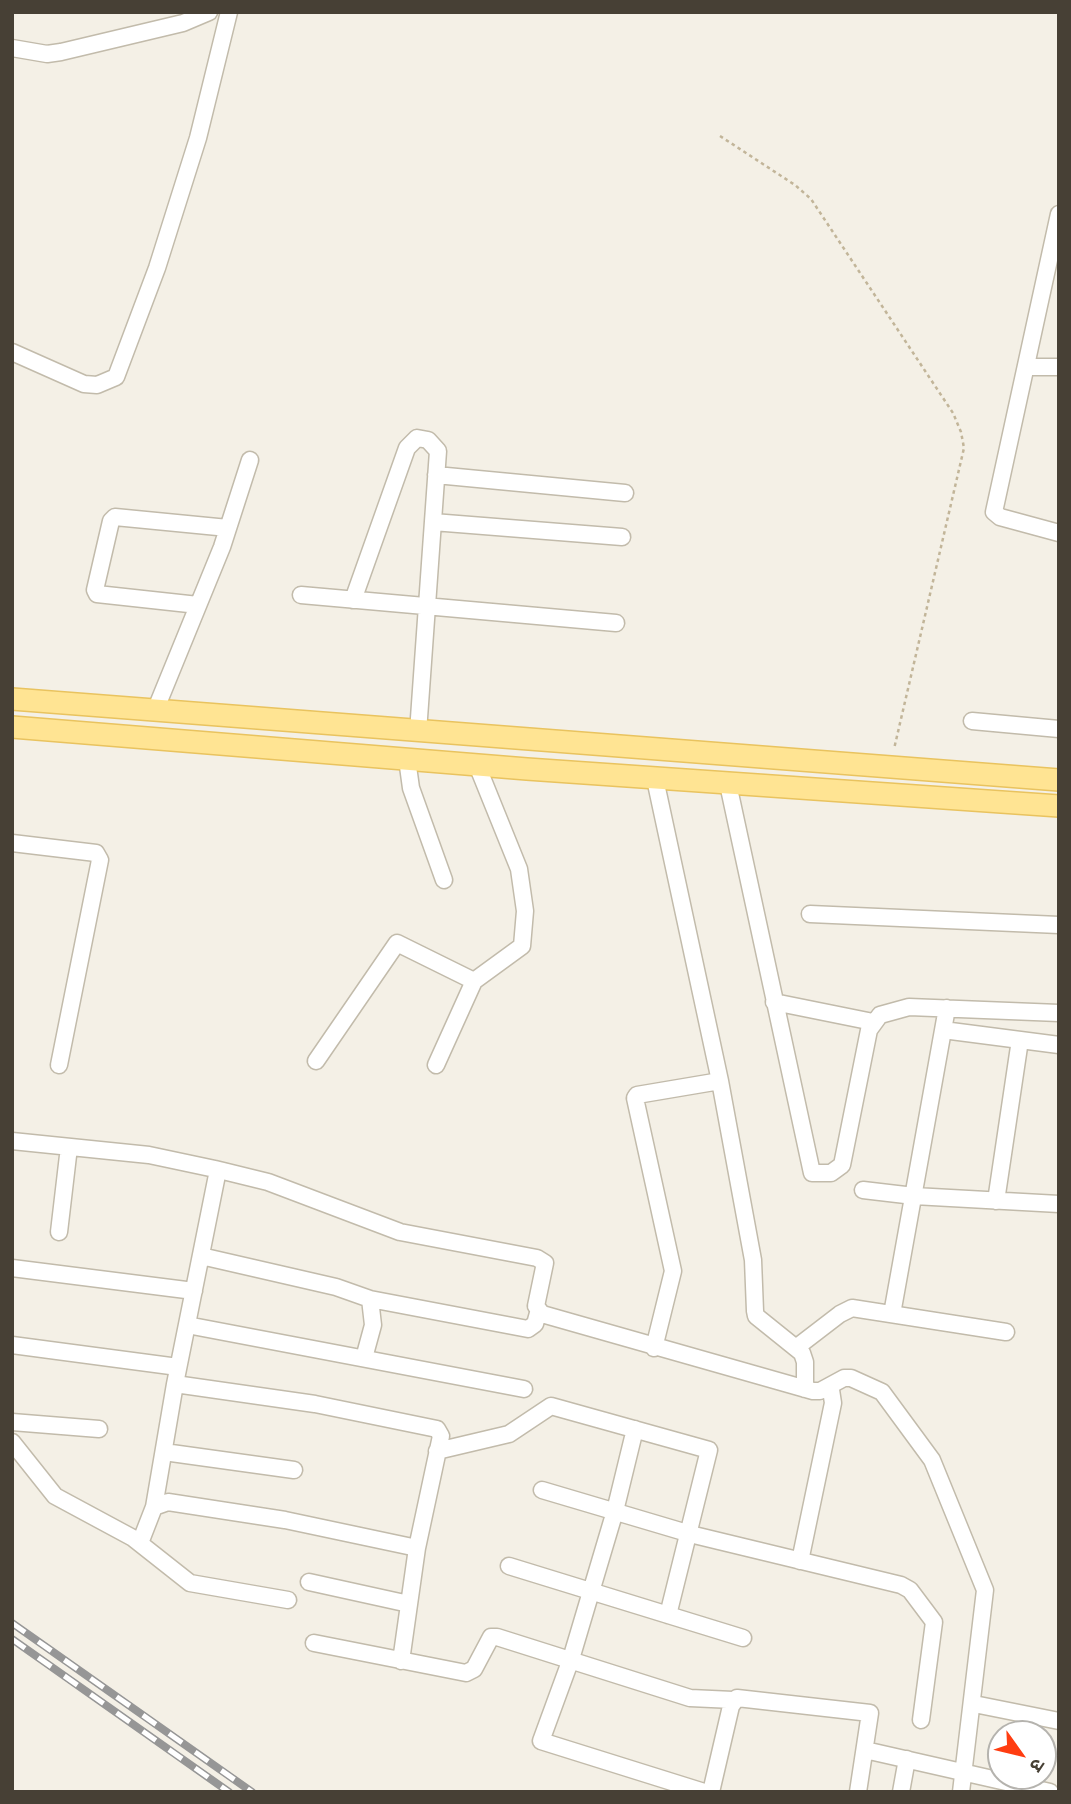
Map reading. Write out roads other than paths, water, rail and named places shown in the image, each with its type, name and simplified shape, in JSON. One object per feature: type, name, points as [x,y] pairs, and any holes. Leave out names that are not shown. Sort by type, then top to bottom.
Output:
[{"type":"main road","points":[[12,699],[418,733],[1059,780]]},
{"type":"main road","points":[[12,727],[655,779],[1059,806]]},
{"type":"street","points":[[12,48],[47,54],[61,52],[183,23],[209,12]]},
{"type":"street","points":[[12,352],[84,384],[97,385],[116,377],[158,268],[186,177],[229,12]]},
{"type":"street","points":[[1059,214],[994,512],[1000,517],[1059,533]]},
{"type":"street","points":[[1026,367],[1059,367]]},
{"type":"street","points":[[353,600],[411,442],[417,438],[435,445],[438,451],[418,733]]},
{"type":"street","points":[[155,711],[228,528],[250,460]]},
{"type":"street","points":[[436,475],[625,493]]},
{"type":"street","points":[[198,605],[95,593],[111,520],[115,517],[228,528]]},
{"type":"street","points":[[433,522],[622,537]]},
{"type":"street","points":[[301,595],[616,623]]},
{"type":"street","points":[[972,721],[1059,729]]},
{"type":"street","points":[[408,759],[411,788],[444,880]]},
{"type":"street","points":[[436,1065],[474,981],[516,953],[524,939],[525,920],[519,869],[477,765]]},
{"type":"street","points":[[655,779],[720,1081],[753,1260],[756,1316],[797,1347],[806,1362],[805,1389]]},
{"type":"street","points":[[728,784],[809,1169],[816,1175],[831,1173],[842,1165],[873,1022],[880,1015],[900,1008],[947,1007],[1059,1013]]},
{"type":"street","points":[[12,843],[96,853],[100,860],[58,1065]]},
{"type":"street","points":[[810,914],[1059,925]]},
{"type":"street","points":[[316,1061],[397,943],[474,981]]},
{"type":"street","points":[[774,1002],[873,1022]]},
{"type":"street","points":[[892,1314],[947,1007]]},
{"type":"street","points":[[943,1030],[1059,1045]]},
{"type":"street","points":[[996,1200],[1020,1040]]},
{"type":"street","points":[[654,1348],[673,1271],[635,1098],[638,1095],[720,1081]]},
{"type":"street","points":[[12,1141],[149,1155],[268,1182],[400,1232],[543,1260],[545,1269],[536,1306],[538,1312],[535,1324],[528,1329],[370,1299],[336,1287],[201,1256]]},
{"type":"street","points":[[59,1232],[69,1147]]},
{"type":"street","points":[[139,1543],[154,1507],[174,1384],[218,1170]]},
{"type":"street","points":[[863,1190],[914,1196],[1059,1204]]},
{"type":"street","points":[[12,1268],[194,1291]]},
{"type":"street","points":[[364,1358],[373,1325],[370,1299]]},
{"type":"street","points":[[797,1347],[846,1310],[859,1308],[1006,1332]]},
{"type":"street","points":[[538,1312],[654,1348],[805,1389],[820,1391],[851,1378],[882,1392],[932,1461],[985,1590],[986,1601],[977,1646],[974,1704],[961,1792]]},
{"type":"street","points":[[187,1325],[524,1389]]},
{"type":"street","points":[[12,1345],[178,1367]]},
{"type":"street","points":[[174,1384],[315,1404],[430,1425],[441,1436],[417,1548],[401,1661]]},
{"type":"street","points":[[800,1561],[833,1403],[831,1390],[826,1388]]},
{"type":"street","points":[[437,1451],[509,1434],[551,1406],[709,1450],[668,1615]]},
{"type":"street","points":[[12,1422],[99,1429]]},
{"type":"street","points":[[635,1429],[615,1511],[589,1591],[571,1659],[541,1741],[704,1792]]},
{"type":"street","points":[[12,1442],[55,1496],[139,1543],[190,1583],[288,1600]]},
{"type":"street","points":[[164,1452],[294,1471]]},
{"type":"street","points":[[542,1490],[687,1532],[800,1561],[894,1581],[909,1590],[934,1622],[921,1720]]},
{"type":"street","points":[[154,1507],[167,1502],[275,1518],[417,1548]]},
{"type":"street","points":[[509,1566],[743,1638]]},
{"type":"street","points":[[309,1582],[409,1604]]},
{"type":"street","points":[[314,1643],[470,1673],[491,1637],[497,1637],[690,1698],[737,1698],[864,1711],[871,1718],[858,1792]]},
{"type":"street","points":[[711,1792],[733,1700]]},
{"type":"street","points":[[974,1704],[1059,1721]]},
{"type":"street","points":[[865,1750],[1041,1791]]},
{"type":"street","points":[[901,1792],[907,1759]]},
{"type":"railway","points":[[12,1623],[252,1792]]},
{"type":"railway","points":[[12,1639],[229,1792]]}]
